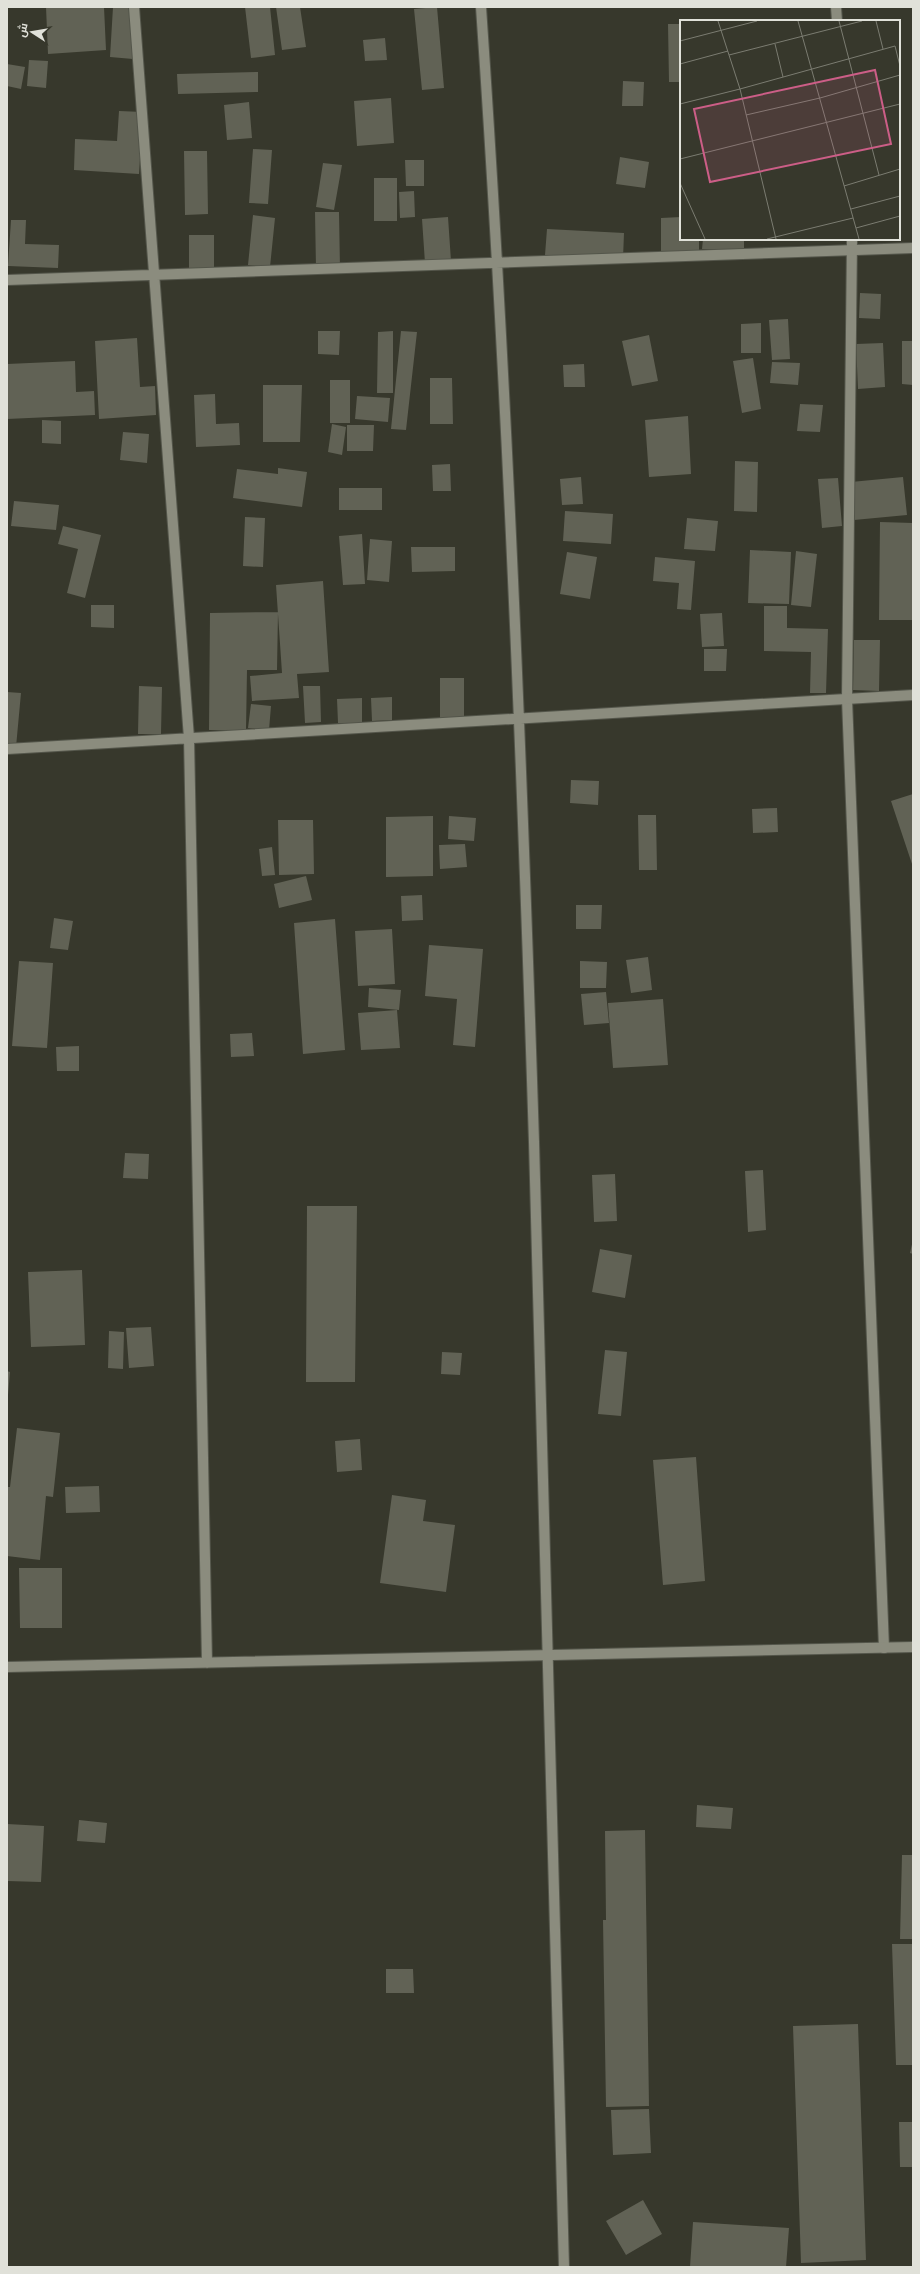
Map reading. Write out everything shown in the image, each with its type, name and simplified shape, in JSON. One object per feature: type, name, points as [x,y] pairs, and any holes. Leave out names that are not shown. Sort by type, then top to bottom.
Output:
[{"type":"street","points":[[134,7],[189,738],[207,1663]]},
{"type":"street","points":[[481,7],[498,263],[520,719],[551,1656],[564,2267]]},
{"type":"street","points":[[836,7],[837,20]]},
{"type":"street","points":[[852,240],[847,699],[884,1648]]},
{"type":"street","points":[[7,280],[913,248]]},
{"type":"street","points":[[7,749],[913,695]]},
{"type":"street","points":[[7,1667],[913,1647]]},
{"type":"building","points":[[46,7],[104,7],[106,50],[48,54]]},
{"type":"building","points":[[113,7],[136,7],[133,59],[110,57]]},
{"type":"building","points":[[245,7],[270,7],[275,55],[251,58]]},
{"type":"building","points":[[276,7],[300,7],[306,47],[282,50]]},
{"type":"building","points":[[437,7],[444,88],[422,90],[414,9]]},
{"type":"building","points":[[668,24],[680,24],[680,82],[669,82]]},
{"type":"building","points":[[385,38],[387,60],[365,61],[363,40]]},
{"type":"building","points":[[29,60],[48,61],[46,88],[27,86]]},
{"type":"building","points":[[7,64],[25,67],[21,89],[7,86]]},
{"type":"building","points":[[258,72],[258,92],[178,94],[177,74]]},
{"type":"building","points":[[623,81],[644,82],[643,106],[622,106]]},
{"type":"building","points":[[391,98],[394,143],[357,146],[354,101]]},
{"type":"building","points":[[249,102],[252,138],[227,140],[224,105]]},
{"type":"building","points":[[119,111],[143,112],[139,174],[74,170],[75,139],[117,141]]},
{"type":"building","points":[[253,149],[272,150],[268,204],[249,203]]},
{"type":"building","points":[[184,151],[207,151],[208,214],[185,215]]},
{"type":"building","points":[[620,157],[649,162],[645,188],[616,184]]},
{"type":"building","points":[[405,160],[424,160],[424,186],[406,186]]},
{"type":"building","points":[[323,163],[342,165],[334,210],[316,207]]},
{"type":"building","points":[[374,178],[397,178],[397,221],[374,221]]},
{"type":"building","points":[[414,191],[415,217],[400,218],[399,192]]},
{"type":"building","points":[[315,212],[339,212],[340,269],[316,269]]},
{"type":"building","points":[[253,215],[275,218],[270,267],[248,265]]},
{"type":"building","points":[[448,217],[451,261],[425,263],[422,219]]},
{"type":"building","points":[[680,217],[680,240],[699,240],[699,253],[661,254],[661,218]]},
{"type":"building","points":[[11,220],[26,220],[25,244],[59,245],[58,268],[8,266]]},
{"type":"building","points":[[547,229],[624,233],[623,259],[545,255]]},
{"type":"building","points":[[189,235],[214,235],[214,269],[189,270]]},
{"type":"building","points":[[703,240],[744,240],[744,250],[702,249]]},
{"type":"building","points":[[860,293],[881,294],[880,319],[859,318]]},
{"type":"building","points":[[788,319],[790,359],[772,360],[769,320]]},
{"type":"building","points":[[761,323],[761,353],[741,353],[741,324]]},
{"type":"building","points":[[318,331],[340,331],[339,355],[318,354]]},
{"type":"building","points":[[393,331],[393,393],[377,393],[378,332]]},
{"type":"building","points":[[401,331],[417,332],[406,430],[391,429]]},
{"type":"building","points":[[649,335],[658,381],[632,386],[622,341]]},
{"type":"building","points":[[137,338],[140,387],[155,386],[156,415],[99,419],[95,341]]},
{"type":"building","points":[[902,341],[913,341],[913,385],[902,384]]},
{"type":"building","points":[[883,343],[885,387],[858,389],[856,344]]},
{"type":"building","points":[[753,358],[761,409],[742,413],[733,361]]},
{"type":"building","points":[[75,361],[76,392],[94,391],[95,415],[7,419],[7,364]]},
{"type":"building","points":[[772,362],[800,363],[798,385],[770,383]]},
{"type":"building","points":[[584,364],[585,387],[564,387],[563,365]]},
{"type":"building","points":[[430,378],[452,378],[453,424],[430,424]]},
{"type":"building","points":[[330,380],[350,380],[350,423],[330,423]]},
{"type":"building","points":[[263,385],[302,385],[300,442],[263,442]]},
{"type":"building","points":[[215,394],[216,424],[239,423],[240,445],[196,447],[194,395]]},
{"type":"building","points":[[357,396],[390,398],[388,422],[355,419]]},
{"type":"building","points":[[800,404],[823,405],[820,432],[797,431]]},
{"type":"building","points":[[688,416],[691,474],[649,477],[645,420]]},
{"type":"building","points":[[42,420],[61,421],[61,444],[42,443]]},
{"type":"building","points":[[332,424],[346,427],[342,455],[328,452]]},
{"type":"building","points":[[347,425],[374,425],[373,451],[347,451]]},
{"type":"building","points":[[123,432],[149,434],[147,463],[120,460]]},
{"type":"building","points":[[735,461],[758,462],[757,512],[734,511]]},
{"type":"building","points":[[450,464],[451,491],[433,491],[432,465]]},
{"type":"building","points":[[278,468],[307,472],[302,507],[233,498],[237,469],[278,474]]},
{"type":"building","points":[[581,477],[583,504],[562,505],[560,479]]},
{"type":"building","points":[[903,477],[907,515],[854,520],[851,482]]},
{"type":"building","points":[[838,478],[842,526],[822,528],[818,479]]},
{"type":"building","points":[[339,488],[382,488],[382,510],[339,510]]},
{"type":"building","points":[[14,501],[59,505],[56,530],[11,526]]},
{"type":"building","points":[[565,511],[613,514],[611,544],[563,541]]},
{"type":"building","points":[[245,517],[265,518],[263,567],[243,566]]},
{"type":"building","points":[[687,518],[718,521],[715,551],[684,549]]},
{"type":"building","points":[[880,522],[913,523],[913,620],[879,620]]},
{"type":"building","points":[[63,526],[101,535],[85,598],[67,593],[78,549],[58,544]]},
{"type":"building","points":[[362,534],[365,584],[343,585],[339,536]]},
{"type":"building","points":[[370,539],[392,541],[389,582],[367,580]]},
{"type":"building","points":[[411,547],[455,547],[455,571],[412,572]]},
{"type":"building","points":[[750,550],[791,552],[789,604],[748,603]]},
{"type":"building","points":[[796,551],[817,554],[811,607],[791,605]]},
{"type":"building","points":[[567,552],[597,557],[590,599],[560,594]]},
{"type":"building","points":[[655,557],[695,561],[691,610],[677,609],[679,583],[653,581]]},
{"type":"building","points":[[323,581],[329,672],[297,674],[299,698],[252,701],[250,676],[282,673],[276,585]]},
{"type":"building","points":[[91,605],[114,605],[114,628],[91,627]]},
{"type":"building","points":[[764,606],[787,606],[787,628],[828,629],[826,693],[810,693],[811,652],[764,651]]},
{"type":"building","points":[[278,612],[277,670],[247,670],[246,730],[209,730],[210,613]]},
{"type":"building","points":[[722,613],[724,646],[702,647],[700,614]]},
{"type":"building","points":[[854,640],[880,640],[879,691],[853,690]]},
{"type":"building","points":[[704,649],[727,649],[726,671],[704,671]]},
{"type":"building","points":[[440,678],[464,678],[464,718],[440,718]]},
{"type":"building","points":[[139,686],[162,687],[161,734],[138,734]]},
{"type":"building","points":[[303,686],[320,686],[321,722],[305,723]]},
{"type":"building","points":[[7,692],[21,693],[16,747],[7,747]]},
{"type":"building","points":[[392,697],[392,720],[372,721],[371,698]]},
{"type":"building","points":[[362,698],[362,723],[338,723],[337,699]]},
{"type":"building","points":[[251,704],[271,706],[269,730],[248,728]]},
{"type":"building","points":[[571,780],[599,781],[598,805],[570,803]]},
{"type":"building","points":[[913,794],[913,867],[891,801]]},
{"type":"building","points":[[777,808],[778,832],[753,833],[752,809]]},
{"type":"building","points":[[638,815],[656,815],[657,870],[639,870]]},
{"type":"building","points":[[433,816],[433,876],[386,877],[386,817]]},
{"type":"building","points":[[449,816],[476,818],[474,841],[448,839]]},
{"type":"building","points":[[278,820],[313,820],[314,874],[279,875]]},
{"type":"building","points":[[465,844],[467,867],[440,869],[439,845]]},
{"type":"building","points":[[272,847],[275,875],[262,876],[259,849]]},
{"type":"building","points":[[306,876],[312,900],[279,908],[274,884]]},
{"type":"building","points":[[422,895],[423,920],[402,921],[401,896]]},
{"type":"building","points":[[576,905],[602,905],[601,929],[576,929]]},
{"type":"building","points":[[54,918],[73,921],[68,950],[50,948]]},
{"type":"building","points":[[335,919],[345,1050],[303,1054],[294,923]]},
{"type":"building","points":[[392,929],[395,984],[358,986],[355,931]]},
{"type":"building","points":[[429,945],[483,949],[475,1047],[453,1045],[457,999],[425,996]]},
{"type":"building","points":[[648,957],[652,990],[631,993],[626,960]]},
{"type":"building","points":[[19,961],[53,963],[47,1048],[12,1046]]},
{"type":"building","points":[[580,961],[607,962],[606,988],[580,988]]},
{"type":"building","points":[[369,988],[401,990],[399,1010],[368,1007]]},
{"type":"building","points":[[606,992],[609,1023],[584,1025],[581,994]]},
{"type":"building","points":[[663,999],[668,1065],[613,1068],[608,1003]]},
{"type":"building","points":[[397,1010],[400,1048],[361,1050],[358,1013]]},
{"type":"building","points":[[252,1033],[254,1056],[231,1057],[230,1034]]},
{"type":"building","points":[[79,1046],[79,1071],[57,1071],[56,1047]]},
{"type":"building","points":[[125,1153],[149,1154],[148,1179],[123,1178]]},
{"type":"building","points":[[763,1170],[766,1230],[748,1232],[745,1171]]},
{"type":"building","points":[[615,1174],[617,1221],[594,1222],[592,1175]]},
{"type":"building","points":[[307,1206],[357,1206],[355,1382],[306,1382]]},
{"type":"building","points":[[913,1240],[913,1254],[910,1253]]},
{"type":"building","points":[[600,1249],[632,1255],[625,1298],[592,1292]]},
{"type":"building","points":[[82,1270],[85,1345],[31,1347],[28,1272]]},
{"type":"building","points":[[151,1327],[154,1366],[129,1368],[126,1328]]},
{"type":"building","points":[[109,1331],[124,1332],[123,1369],[108,1368]]},
{"type":"building","points":[[605,1350],[627,1352],[621,1416],[598,1414]]},
{"type":"building","points":[[442,1352],[462,1353],[460,1375],[441,1374]]},
{"type":"building","points":[[7,1371],[10,1372],[8,1395],[7,1395]]},
{"type":"building","points":[[17,1428],[60,1433],[53,1497],[46,1496],[40,1560],[7,1556],[7,1487],[10,1487]]},
{"type":"building","points":[[360,1439],[362,1470],[337,1472],[335,1441]]},
{"type":"building","points":[[696,1457],[705,1581],[663,1585],[653,1460]]},
{"type":"building","points":[[99,1486],[100,1512],[66,1513],[65,1487]]},
{"type":"building","points":[[392,1495],[426,1500],[423,1521],[455,1525],[446,1592],[380,1583]]},
{"type":"building","points":[[19,1568],[62,1568],[62,1628],[20,1628]]},
{"type":"building","points":[[697,1805],[733,1808],[731,1829],[696,1827]]},
{"type":"building","points":[[79,1820],[107,1823],[105,1843],[77,1841]]},
{"type":"building","points":[[7,1824],[44,1826],[41,1882],[7,1881]]},
{"type":"building","points":[[645,1830],[649,2106],[606,2107],[603,1920],[606,1920],[605,1831]]},
{"type":"building","points":[[902,1855],[913,1855],[913,1939],[900,1939]]},
{"type":"building","points":[[892,1944],[913,1944],[913,2065],[896,2065]]},
{"type":"building","points":[[386,1969],[413,1969],[414,1993],[386,1993]]},
{"type":"building","points":[[858,2024],[866,2260],[801,2263],[793,2026]]},
{"type":"building","points":[[649,2109],[651,2153],[613,2155],[611,2110]]},
{"type":"building","points":[[899,2122],[913,2122],[913,2167],[900,2167]]},
{"type":"building","points":[[643,2200],[662,2234],[626,2255],[606,2221]]},
{"type":"building","points":[[693,2222],[789,2228],[786,2267],[690,2267]]}]
